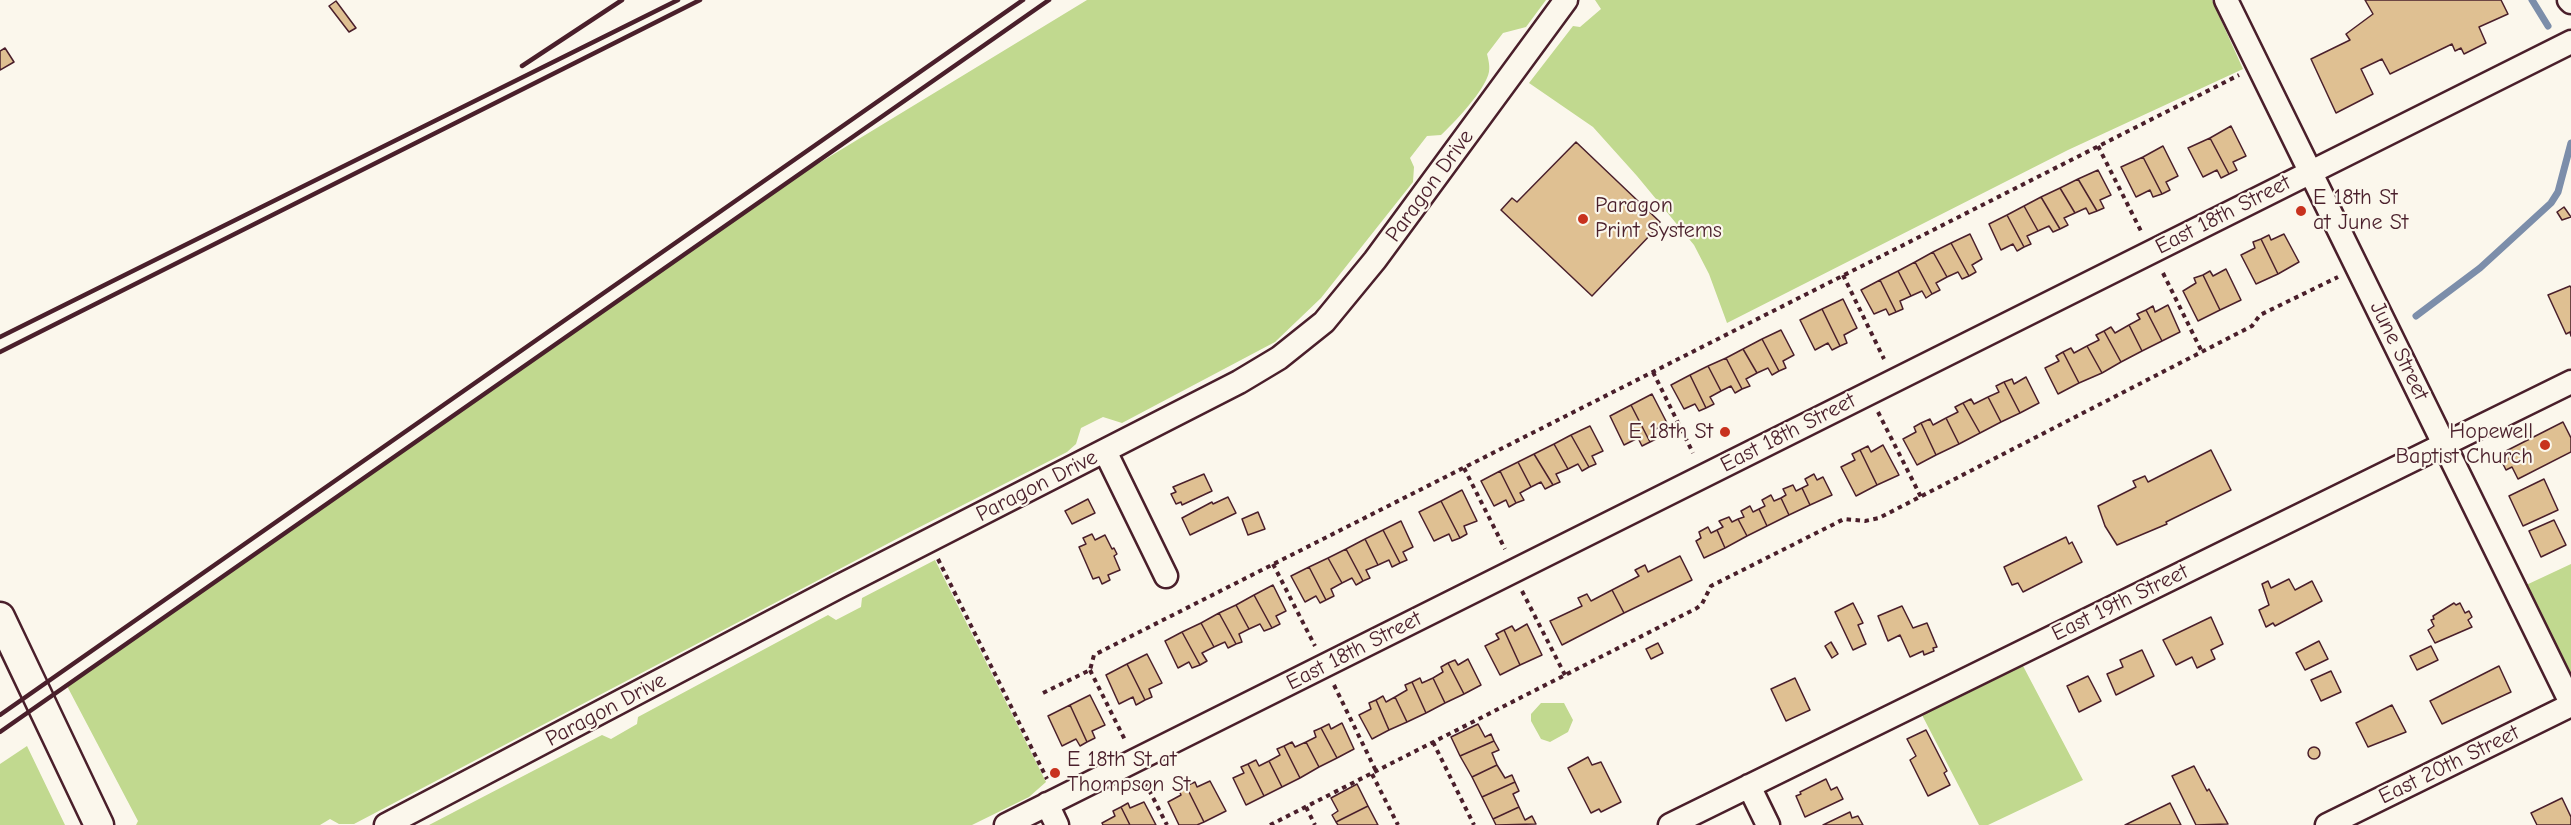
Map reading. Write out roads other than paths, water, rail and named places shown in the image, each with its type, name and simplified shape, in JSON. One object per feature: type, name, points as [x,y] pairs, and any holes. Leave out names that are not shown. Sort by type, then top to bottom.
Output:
[{"type":"street","name":"Paragon Drive","points":[[386,825],[840,586],[1239,382],[1279,358],[1324,322],[1375,260],[1566,0]]},
{"type":"street","name":"June Street","points":[[2226,0],[2571,704]]},
{"type":"street","name":"East 18th Street","points":[[1006,825],[2571,42]]},
{"type":"street","name":"East 19th Street","points":[[1670,825],[2571,382]]},
{"type":"street","points":[[1105,451],[1166,576]]},
{"type":"street","points":[[0,617],[99,825]]},
{"type":"street","name":"East 20th Street","points":[[2327,825],[2571,704]]},
{"type":"street","points":[[1749,786],[1768,825]]},
{"type":"street","points":[[1047,804],[1057,825]]},
{"type":"waterway","points":[[2532,0],[2548,26]]},
{"type":"waterway","points":[[2416,316],[2480,268],[2551,203],[2558,192],[2571,143]]},
{"type":"railway","points":[[522,66],[622,0]]},
{"type":"railway","points":[[0,337],[678,0]]},
{"type":"railway","points":[[0,352],[700,0]]},
{"type":"railway","points":[[0,715],[1023,0]]},
{"type":"railway","points":[[0,732],[1049,0]]},
{"type":"place","name":"E 18th St at June St","points":[[2301,211]]},
{"type":"place","name":"Paragon Print Systems","points":[[1583,219]]},
{"type":"place","name":"E 18th St","points":[[1725,432]]},
{"type":"place","name":"Hopewell Baptist Church","points":[[2545,445]]},
{"type":"place","name":"E 18th St at Thompson St","points":[[1055,773]]}]
